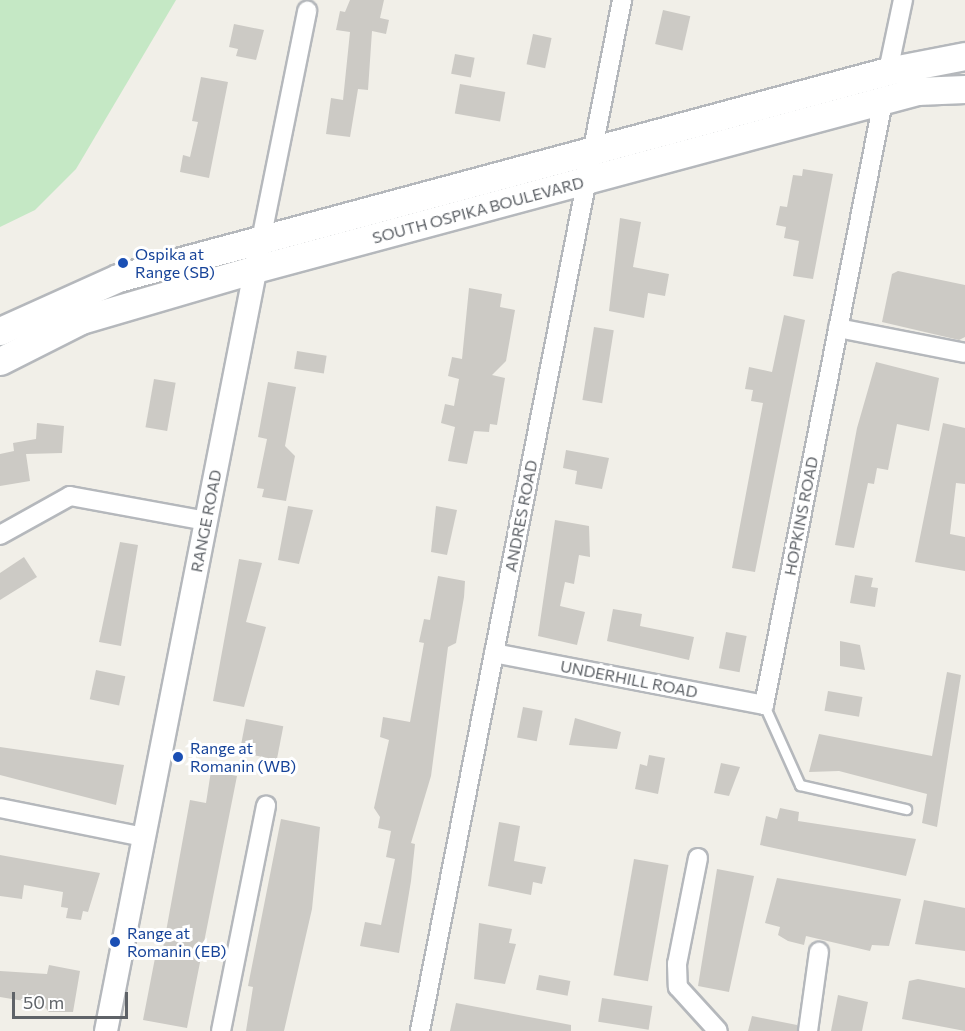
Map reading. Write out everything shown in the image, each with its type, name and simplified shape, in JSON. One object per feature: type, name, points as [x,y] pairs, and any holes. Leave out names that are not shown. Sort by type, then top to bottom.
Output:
[{"type":"main road","name":"SOUTH OSPIKA BOULEVARD","points":[[0,331],[118,278],[888,71],[965,56]]},
{"type":"main road","name":"SOUTH OSPIKA BOULEVARD","points":[[0,361],[81,320],[255,269],[917,91],[965,89]]},
{"type":"street","name":"ANDRES ROAD","points":[[420,1031],[622,0]]},
{"type":"street","points":[[888,71],[903,0]]},
{"type":"street","name":"RANGE ROAD","points":[[106,1031],[307,11]]},
{"type":"street","name":"HOPKINS ROAD","points":[[764,705],[883,101]]},
{"type":"street","points":[[838,327],[965,353]]},
{"type":"street","points":[[0,535],[70,496],[206,520]]},
{"type":"street","name":"UNDERHILL ROAD","points":[[494,653],[764,705]]},
{"type":"street","points":[[221,1031],[266,806]]},
{"type":"street","points":[[0,808],[144,837]]},
{"type":"street","points":[[698,858],[677,964],[678,987],[718,1031]]},
{"type":"street","points":[[807,1031],[819,952]]},
{"type":"lane","points":[[764,705],[800,785],[906,809]]},
{"type":"green space","points":[[0,0],[176,0],[76,169],[35,210],[0,227]]},
{"type":"building","points":[[350,0],[384,0],[380,18],[389,20],[386,34],[372,31],[368,90],[358,89],[350,137],[326,134],[331,98],[343,100],[350,32],[336,30],[340,11],[345,12]]},
{"type":"building","points":[[663,10],[690,16],[682,50],[655,44]]},
{"type":"building","points":[[234,24],[264,30],[256,60],[236,56],[238,49],[229,47]]},
{"type":"building","points":[[533,34],[552,38],[545,68],[527,64]]},
{"type":"building","points":[[455,54],[475,58],[471,77],[451,74]]},
{"type":"building","points":[[201,77],[228,82],[209,178],[180,172],[183,155],[190,157],[198,122],[192,121]]},
{"type":"building","points":[[460,84],[505,92],[500,122],[455,114]]},
{"type":"building","points":[[803,169],[833,174],[813,279],[793,276],[799,241],[784,238],[786,227],[776,225],[780,206],[787,207],[793,175],[802,176]]},
{"type":"building","points":[[620,218],[641,222],[633,267],[669,274],[665,296],[648,293],[644,318],[609,311]]},
{"type":"building","points":[[898,271],[965,285],[965,337],[959,340],[882,322],[892,274]]},
{"type":"building","points":[[469,288],[502,294],[500,307],[515,310],[506,361],[492,375],[505,378],[497,425],[490,424],[489,432],[474,431],[467,464],[448,461],[455,427],[441,423],[445,404],[454,406],[459,379],[448,376],[452,357],[462,359]]},
{"type":"building","points":[[784,315],[805,320],[755,572],[732,568],[763,403],[751,401],[753,390],[745,389],[749,367],[772,372]]},
{"type":"building","points":[[594,327],[614,330],[602,403],[582,400]]},
{"type":"building","points":[[297,351],[327,356],[324,373],[294,369]]},
{"type":"building","points":[[876,362],[939,378],[929,431],[897,424],[888,470],[877,468],[874,484],[868,483],[854,548],[835,545],[857,428]]},
{"type":"building","points":[[154,379],[176,383],[167,431],[145,427]]},
{"type":"building","points":[[268,382],[296,387],[285,446],[295,456],[286,501],[262,497],[264,489],[257,488],[267,439],[258,437]]},
{"type":"building","points":[[37,423],[64,426],[62,453],[26,454],[30,481],[0,486],[0,454],[14,451],[13,443],[36,439]]},
{"type":"building","points":[[943,423],[965,428],[965,484],[956,483],[950,534],[965,537],[965,571],[915,562]]},
{"type":"building","points":[[566,450],[609,458],[602,489],[575,484],[577,471],[563,468]]},
{"type":"building","points":[[288,506],[313,510],[299,564],[278,560]]},
{"type":"building","points":[[436,506],[457,510],[447,555],[431,552]]},
{"type":"building","points":[[555,520],[589,526],[590,557],[579,555],[574,584],[565,582],[560,606],[585,612],[577,645],[538,636]]},
{"type":"building","points":[[120,542],[138,545],[121,646],[99,642]]},
{"type":"building","points":[[24,557],[37,577],[0,600],[0,573]]},
{"type":"building","points":[[239,559],[262,563],[246,622],[266,627],[244,707],[213,701]]},
{"type":"building","points":[[855,575],[873,578],[871,587],[878,588],[875,607],[850,603]]},
{"type":"building","points":[[438,576],[465,581],[464,597],[456,643],[448,647],[431,776],[411,843],[415,844],[411,881],[399,953],[360,946],[365,922],[381,925],[395,859],[386,857],[391,831],[378,828],[380,817],[374,808],[389,740],[380,737],[383,717],[410,722],[424,643],[419,642],[424,619],[430,620]]},
{"type":"building","points":[[613,609],[642,614],[640,626],[694,637],[689,660],[607,641]]},
{"type":"building","points":[[726,632],[747,636],[740,672],[719,668]]},
{"type":"building","points":[[840,641],[860,645],[865,670],[840,666]]},
{"type":"building","points":[[96,670],[125,676],[119,706],[90,699]]},
{"type":"building","points":[[947,672],[961,675],[937,827],[922,823],[927,794],[839,771],[809,772],[819,734],[932,756]]},
{"type":"building","points":[[828,691],[862,697],[859,717],[825,711]]},
{"type":"building","points":[[523,707],[543,711],[537,741],[517,737]]},
{"type":"building","points":[[575,718],[621,732],[617,749],[569,745]]},
{"type":"building","points":[[246,719],[283,726],[277,760],[240,752]]},
{"type":"building","points":[[0,747],[124,765],[116,805],[0,775]]},
{"type":"building","points":[[649,755],[665,758],[658,794],[635,789],[640,764],[647,766]]},
{"type":"building","points":[[721,763],[740,767],[729,796],[714,793]]},
{"type":"building","points":[[211,771],[237,776],[187,1028],[143,1020],[155,958],[161,959],[190,800],[206,803]]},
{"type":"building","points":[[780,808],[799,812],[798,821],[916,839],[906,876],[760,845],[766,816],[777,819]]},
{"type":"building","points":[[281,819],[320,827],[312,909],[284,1031],[246,1031],[253,987],[248,986]]},
{"type":"building","points":[[499,822],[520,826],[514,861],[546,867],[542,884],[533,882],[531,895],[488,886]]},
{"type":"building","points":[[0,855],[100,873],[88,912],[83,911],[81,920],[66,918],[68,908],[61,907],[63,892],[24,885],[22,899],[0,896]]},
{"type":"building","points":[[634,859],[668,865],[648,981],[614,975]]},
{"type":"building","points":[[717,869],[754,876],[729,992],[698,986]]},
{"type":"building","points":[[777,878],[901,899],[889,946],[872,945],[870,951],[806,936],[804,945],[788,941],[778,935],[780,927],[765,923]]},
{"type":"building","points":[[924,900],[965,908],[965,951],[915,944]]},
{"type":"building","points":[[479,923],[512,929],[509,943],[516,944],[505,984],[474,979]]},
{"type":"building","points":[[49,965],[80,971],[73,1012],[49,1012],[42,1004],[0,997],[0,971],[47,974]]},
{"type":"building","points":[[539,975],[570,981],[568,996],[536,990]]},
{"type":"building","points":[[918,979],[965,988],[965,1031],[902,1019],[909,981]]},
{"type":"building","points":[[838,995],[868,1002],[862,1031],[831,1031]]},
{"type":"building","points":[[602,998],[652,1006],[649,1030],[598,1022]]},
{"type":"building","points":[[456,1003],[571,1025],[571,1031],[450,1031]]},
{"type":"building","points":[[752,1016],[797,1025],[797,1031],[748,1031]]},
{"type":"place","name":"Ospika at Range (SB)","points":[[123,263]]},
{"type":"place","name":"Range at Romanin (WB)","points":[[178,757]]},
{"type":"place","name":"Range at Romanin (EB)","points":[[115,942]]}]
